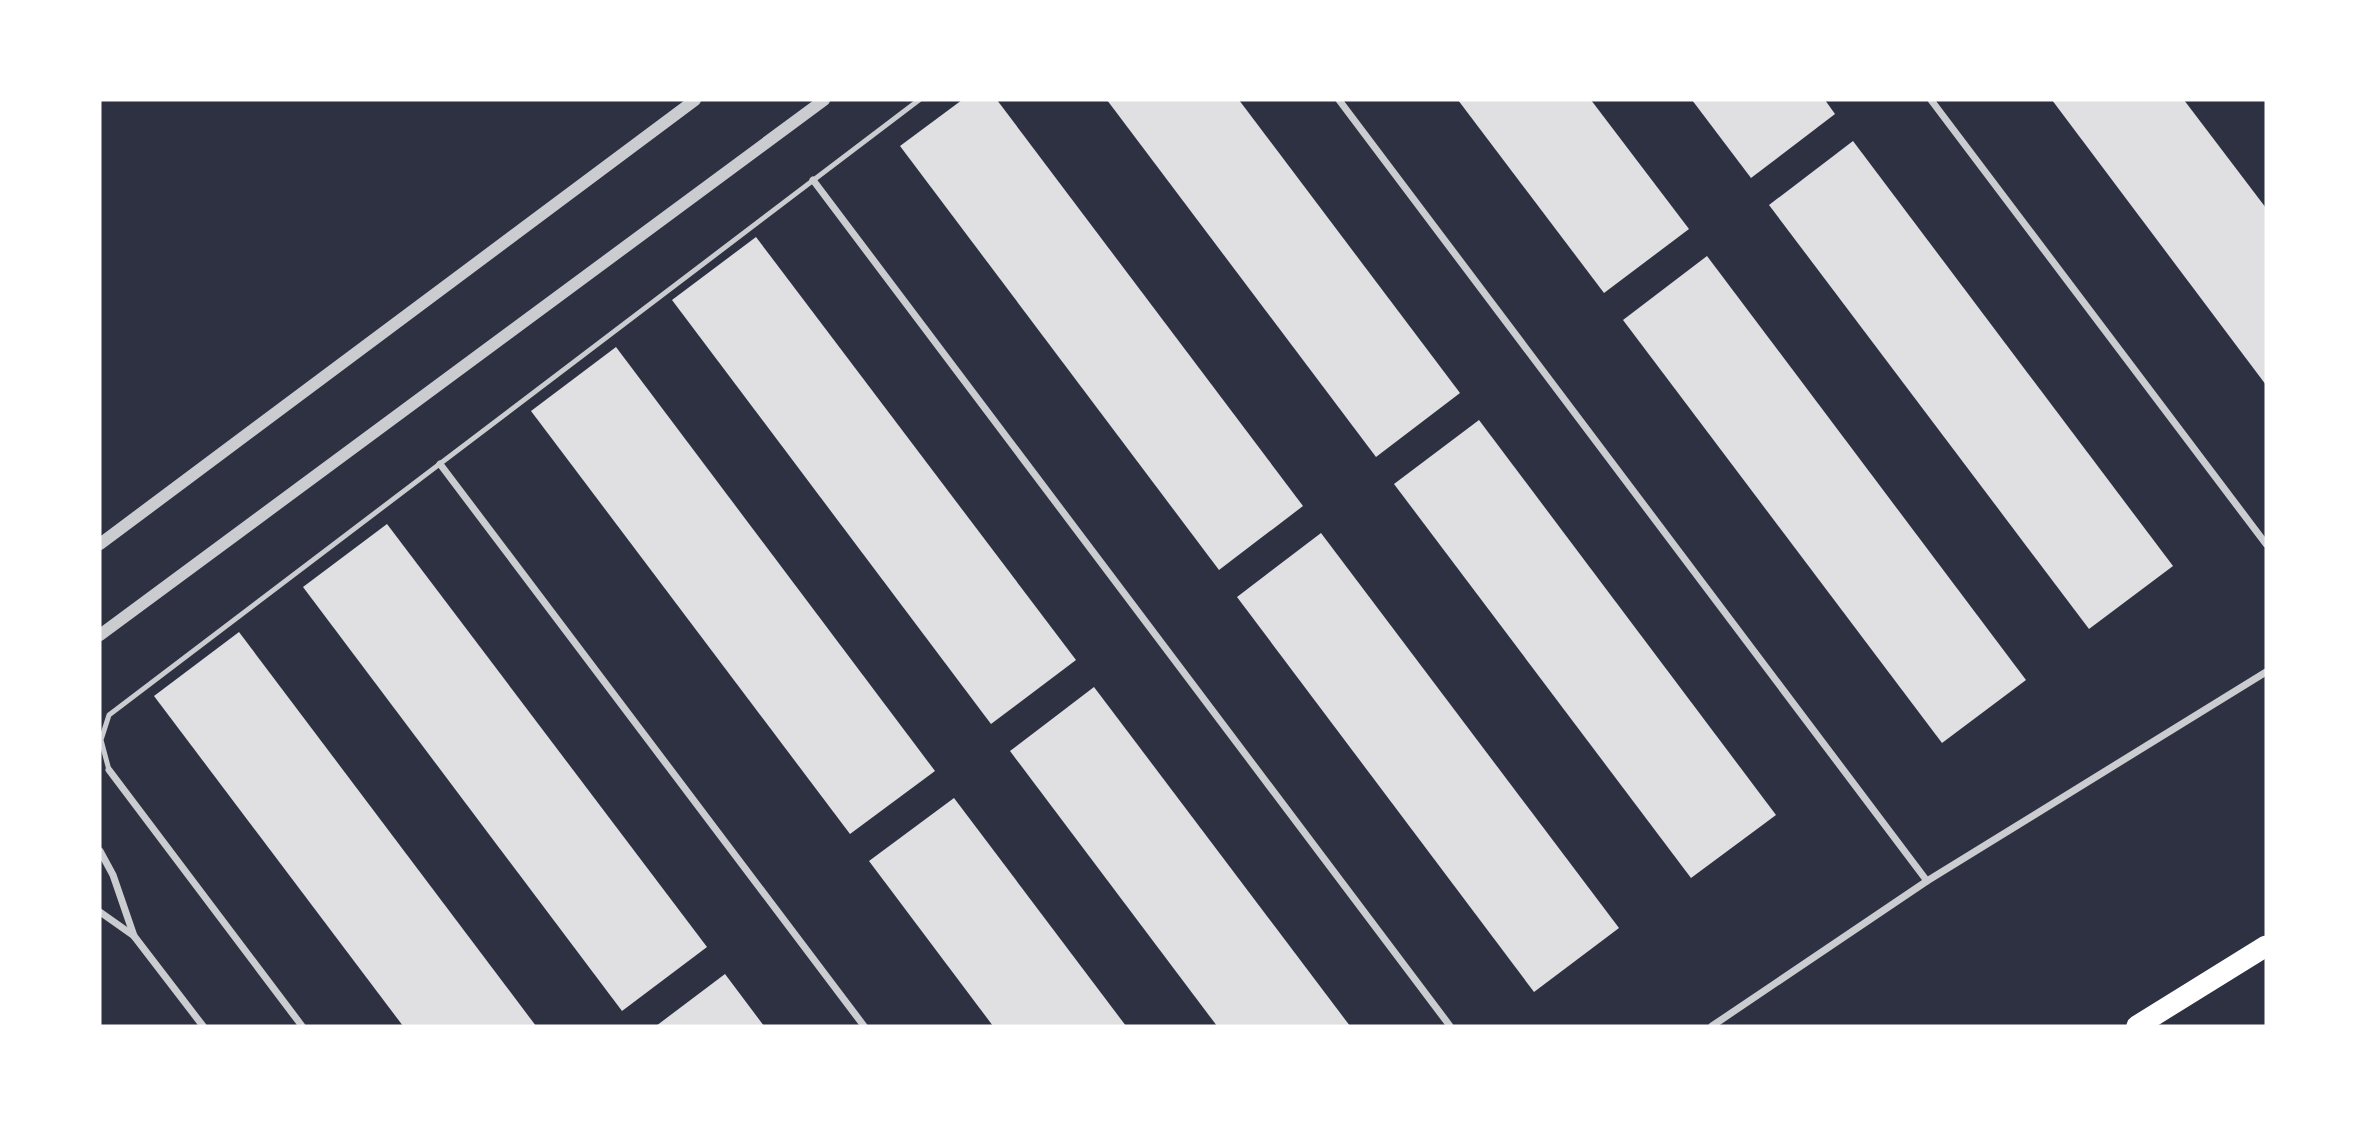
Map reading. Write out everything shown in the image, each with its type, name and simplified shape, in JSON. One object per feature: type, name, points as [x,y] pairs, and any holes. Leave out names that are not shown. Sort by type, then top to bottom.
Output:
[{"type":"highway","points":[[2137,1026],[2266,946]]},
{"type":"street","points":[[100,544],[695,100]]},
{"type":"street","points":[[100,635],[824,100]]},
{"type":"street","points":[[1339,100],[1927,881]]},
{"type":"street","points":[[1931,100],[2266,544]]},
{"type":"street","points":[[813,180],[1450,1026]]},
{"type":"street","points":[[440,464],[864,1026]]},
{"type":"street","points":[[1712,1026],[1927,881],[2266,672]]},
{"type":"street","points":[[110,770],[302,1026]]},
{"type":"street","points":[[100,850],[113,875],[134,936]]},
{"type":"street","points":[[100,912],[134,936],[203,1026]]},
{"type":"lane","points":[[110,770],[101,740],[109,715],[919,100]]},
{"type":"building","points":[[962,100],[997,100],[1303,506],[1219,570],[900,146]]},
{"type":"building","points":[[1107,100],[1239,100],[1460,393],[1376,457]]},
{"type":"building","points":[[1458,100],[1591,100],[1689,229],[1604,293]]},
{"type":"building","points":[[1692,100],[1825,100],[1835,114],[1751,178]]},
{"type":"building","points":[[2052,100],[2184,100],[2266,208],[2266,385]]},
{"type":"building","points":[[1853,141],[2173,566],[2089,629],[1769,205]]},
{"type":"building","points":[[756,237],[1076,660],[991,724],[672,300]]},
{"type":"building","points":[[1707,256],[2026,680],[1942,743],[1623,320]]},
{"type":"building","points":[[616,347],[935,771],[850,834],[531,411]]},
{"type":"building","points":[[1479,420],[1776,815],[1691,878],[1394,484]]},
{"type":"building","points":[[387,524],[707,947],[622,1011],[303,587]]},
{"type":"building","points":[[1321,533],[1619,928],[1534,992],[1237,597]]},
{"type":"building","points":[[239,632],[536,1026],[403,1026],[154,696]]},
{"type":"building","points":[[1094,687],[1350,1026],[1217,1026],[1010,751]]},
{"type":"building","points":[[954,798],[1126,1026],[993,1026],[869,861]]},
{"type":"building","points":[[725,974],[764,1026],[656,1026]]}]
